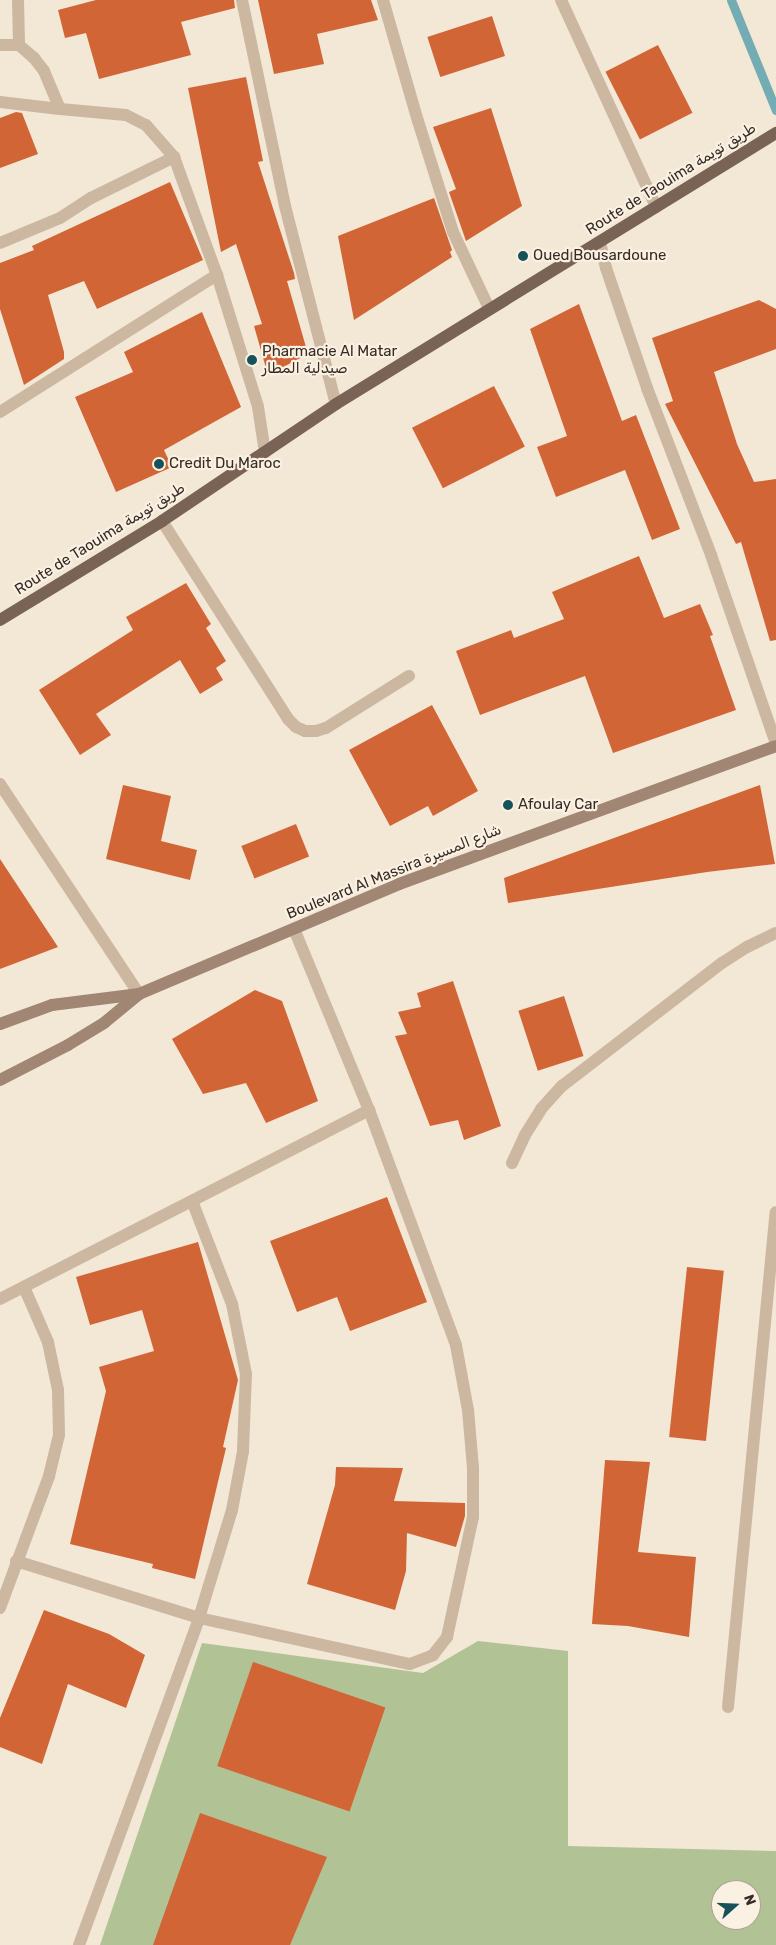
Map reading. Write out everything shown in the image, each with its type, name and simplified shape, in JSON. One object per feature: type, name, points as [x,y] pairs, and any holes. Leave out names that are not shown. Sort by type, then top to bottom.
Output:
[{"type":"main road","name":"Route de Taouima طريق تويمة","points":[[0,620],[162,521],[336,404],[489,308],[776,133]]},
{"type":"main road","name":"Boulevard Al Massira شارع المسيرة","points":[[0,1024],[52,1005],[139,994],[400,884],[776,745]]},
{"type":"main road","name":"Boulevard Al Massira شارع المسيرة","points":[[0,1080],[68,1046],[104,1023],[139,994]]},
{"type":"street","points":[[18,0],[19,45],[44,71],[60,109]]},
{"type":"street","points":[[242,0],[285,206],[336,404]]},
{"type":"street","points":[[383,0],[418,121],[454,232],[489,308]]},
{"type":"street","points":[[561,0],[656,207]]},
{"type":"street","points":[[0,44],[19,45]]},
{"type":"street","points":[[0,102],[126,115],[146,125],[174,157],[217,275],[258,407],[265,452]]},
{"type":"street","points":[[0,244],[60,218],[91,198],[174,157]]},
{"type":"street","points":[[600,242],[606,268],[644,378],[711,555],[776,745]]},
{"type":"street","points":[[0,412],[217,275]]},
{"type":"street","points":[[162,521],[288,719],[296,727],[305,731],[316,731],[326,728],[409,676]]},
{"type":"street","points":[[0,784],[139,994]]},
{"type":"street","points":[[16,1561],[198,1618],[410,1664],[433,1655],[447,1637],[473,1518],[473,1468],[468,1410],[456,1345],[369,1110],[294,929]]},
{"type":"street","points":[[512,1163],[525,1135],[537,1116],[562,1086],[722,963],[747,947],[776,933]]},
{"type":"street","points":[[0,1300],[369,1110]]},
{"type":"street","points":[[79,1945],[198,1618],[232,1510],[243,1451],[246,1374],[232,1304],[192,1201]]},
{"type":"street","points":[[728,1707],[776,1212]]},
{"type":"street","points":[[0,1608],[49,1476],[59,1435],[58,1390],[48,1342],[24,1287]]},
{"type":"green space","points":[[478,1641],[568,1651],[568,1846],[776,1851],[776,1945],[100,1945],[202,1643],[423,1673]]},
{"type":"building","points":[[96,0],[234,0],[235,8],[181,22],[191,55],[99,79],[86,33],[65,38],[58,10]]},
{"type":"building","points":[[258,0],[371,0],[378,20],[317,34],[324,64],[274,74]]},
{"type":"building","points":[[492,16],[505,56],[440,77],[427,37]]},
{"type":"building","points":[[658,45],[693,113],[640,140],[605,72]]},
{"type":"building","points":[[246,77],[263,161],[258,162],[294,273],[295,279],[287,281],[308,354],[268,375],[254,326],[262,324],[236,244],[221,252],[188,88]]},
{"type":"building","points":[[491,108],[522,206],[466,241],[449,192],[456,189],[433,127]]},
{"type":"building","points":[[16,112],[22,113],[38,154],[0,168],[0,118]]},
{"type":"building","points":[[170,182],[203,260],[97,309],[84,281],[48,295],[64,352],[64,359],[24,385],[0,309],[0,263],[34,250],[32,246]]},
{"type":"building","points":[[434,198],[452,250],[450,252],[452,257],[354,320],[338,236]]},
{"type":"building","points":[[759,300],[776,309],[776,349],[714,372],[737,444],[754,482],[776,479],[776,640],[770,641],[741,542],[736,544],[665,404],[673,401],[652,338]]},
{"type":"building","points":[[579,304],[622,421],[636,415],[680,529],[652,540],[625,470],[556,497],[537,447],[567,436],[530,329]]},
{"type":"building","points":[[202,312],[241,407],[164,450],[172,467],[116,492],[75,397],[133,372],[124,352]]},
{"type":"building","points":[[494,386],[525,447],[443,488],[412,428]]},
{"type":"building","points":[[639,556],[664,618],[700,604],[713,635],[710,636],[736,710],[613,753],[585,676],[480,715],[456,651],[511,630],[514,638],[564,619],[552,592]]},
{"type":"building","points":[[186,583],[211,624],[206,628],[226,661],[216,668],[223,680],[200,694],[180,660],[96,714],[111,735],[80,755],[39,690],[133,630],[126,617]]},
{"type":"building","points":[[432,705],[478,791],[433,816],[428,806],[390,826],[349,750]]},
{"type":"building","points":[[123,785],[171,796],[161,841],[197,850],[190,880],[106,859]]},
{"type":"building","points":[[760,785],[775,864],[707,872],[508,903],[504,878]]},
{"type":"building","points":[[296,824],[309,856],[254,879],[241,846]]},
{"type":"building","points":[[0,859],[58,947],[0,969]]},
{"type":"building","points":[[453,981],[501,1126],[464,1140],[458,1120],[430,1126],[395,1036],[407,1034],[398,1012],[421,1007],[417,993]]},
{"type":"building","points":[[255,990],[282,1001],[318,1101],[266,1123],[246,1083],[203,1094],[172,1039]]},
{"type":"building","points":[[564,996],[583,1056],[538,1071],[518,1011]]},
{"type":"building","points":[[387,1197],[427,1302],[350,1331],[337,1297],[297,1312],[270,1241]]},
{"type":"building","points":[[198,1242],[238,1380],[223,1447],[226,1448],[195,1579],[152,1568],[153,1564],[70,1544],[106,1391],[99,1367],[154,1351],[142,1310],[90,1325],[76,1277]]},
{"type":"building","points":[[687,1267],[724,1271],[706,1441],[669,1437]]},
{"type":"building","points":[[605,1460],[650,1462],[638,1552],[696,1557],[689,1637],[628,1626],[592,1624]]},
{"type":"building","points":[[336,1467],[403,1468],[394,1501],[465,1503],[465,1516],[456,1547],[407,1533],[406,1571],[395,1610],[307,1584],[335,1485]]},
{"type":"building","points":[[44,1610],[109,1634],[145,1655],[126,1708],[68,1684],[42,1764],[0,1747],[0,1718]]},
{"type":"building","points":[[253,1662],[385,1708],[350,1812],[217,1766]]},
{"type":"building","points":[[200,1813],[327,1857],[290,1945],[153,1945]]},
{"type":"waterway","points":[[731,0],[776,110]]},
{"type":"place","name":"Oued Bousardoune","points":[[523,256]]},
{"type":"place","name":"Pharmacie Al Matar صيدلية المطار","points":[[252,360]]},
{"type":"place","name":"Credit Du Maroc","points":[[159,464]]},
{"type":"place","name":"Afoulay Car","points":[[508,805]]}]
